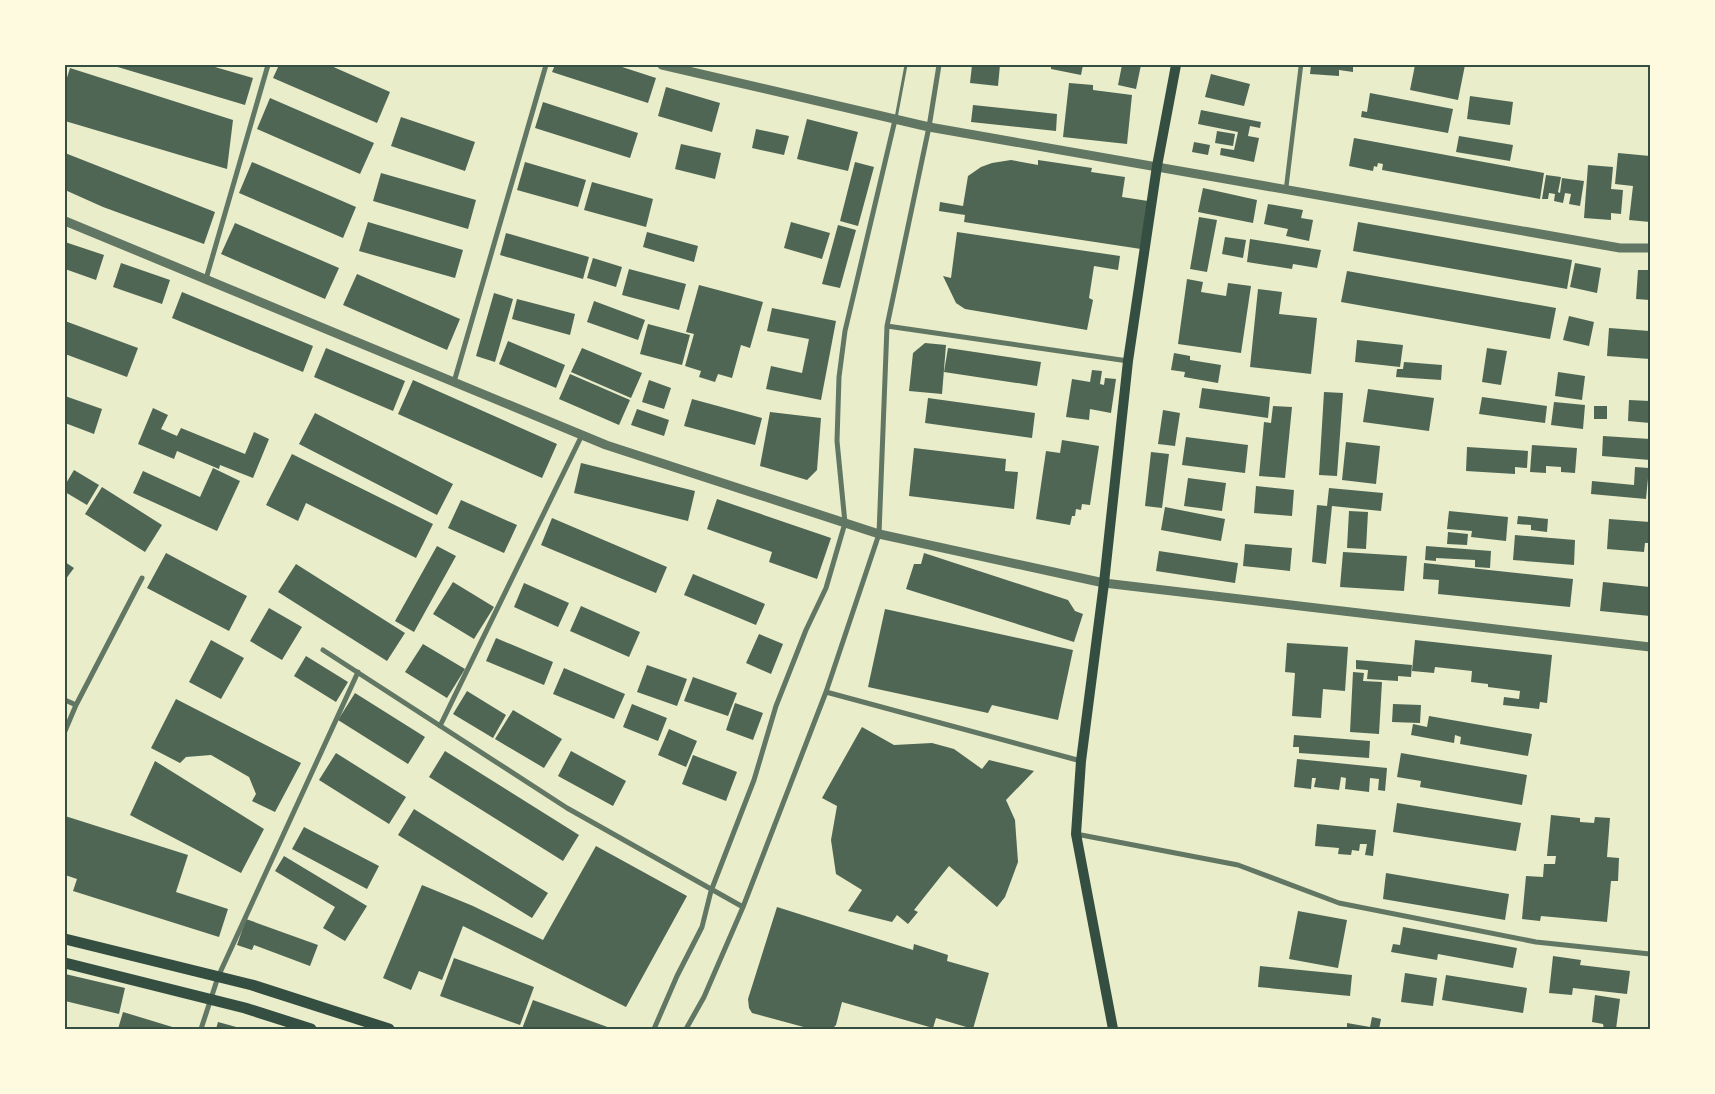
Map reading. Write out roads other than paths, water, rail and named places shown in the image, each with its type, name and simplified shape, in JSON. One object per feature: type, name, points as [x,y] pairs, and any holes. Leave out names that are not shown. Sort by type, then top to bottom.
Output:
[{"type":"main road","points":[[1113,1029],[1076,834],[1081,761],[1104,583],[1128,361],[1157,166],[1176,65]]},
{"type":"main road","points":[[65,939],[252,985],[389,1029]]},
{"type":"main road","points":[[65,963],[245,1008],[311,1029]]},
{"type":"street","points":[[206,279],[268,65]]},
{"type":"street","points":[[454,382],[546,65]]},
{"type":"street","points":[[662,65],[929,127],[1620,248],[1650,248]]},
{"type":"street","points":[[686,1029],[704,997],[743,908],[826,692],[879,534],[886,326],[929,127],[939,65]]},
{"type":"street","points":[[1286,189],[1301,65]]},
{"type":"street","points":[[654,1029],[677,976],[702,927],[711,891],[754,780],[776,706],[806,630],[826,588],[845,523],[837,441],[839,377],[843,340],[860,261],[895,120]]},
{"type":"street","points":[[65,221],[606,445],[879,534],[1104,583],[1650,647]]},
{"type":"street","points":[[886,326],[1128,361]]},
{"type":"street","points":[[440,726],[582,435]]},
{"type":"street","points":[[65,731],[76,705],[142,578]]},
{"type":"street","points":[[323,650],[567,808],[743,908]]},
{"type":"street","points":[[201,1029],[218,977],[358,672]]},
{"type":"street","points":[[826,692],[1081,761]]},
{"type":"street","points":[[65,700],[76,705]]},
{"type":"street","points":[[1076,834],[1238,865],[1339,903],[1536,942],[1650,954]]},
{"type":"lane","points":[[895,120],[906,65]]}]
